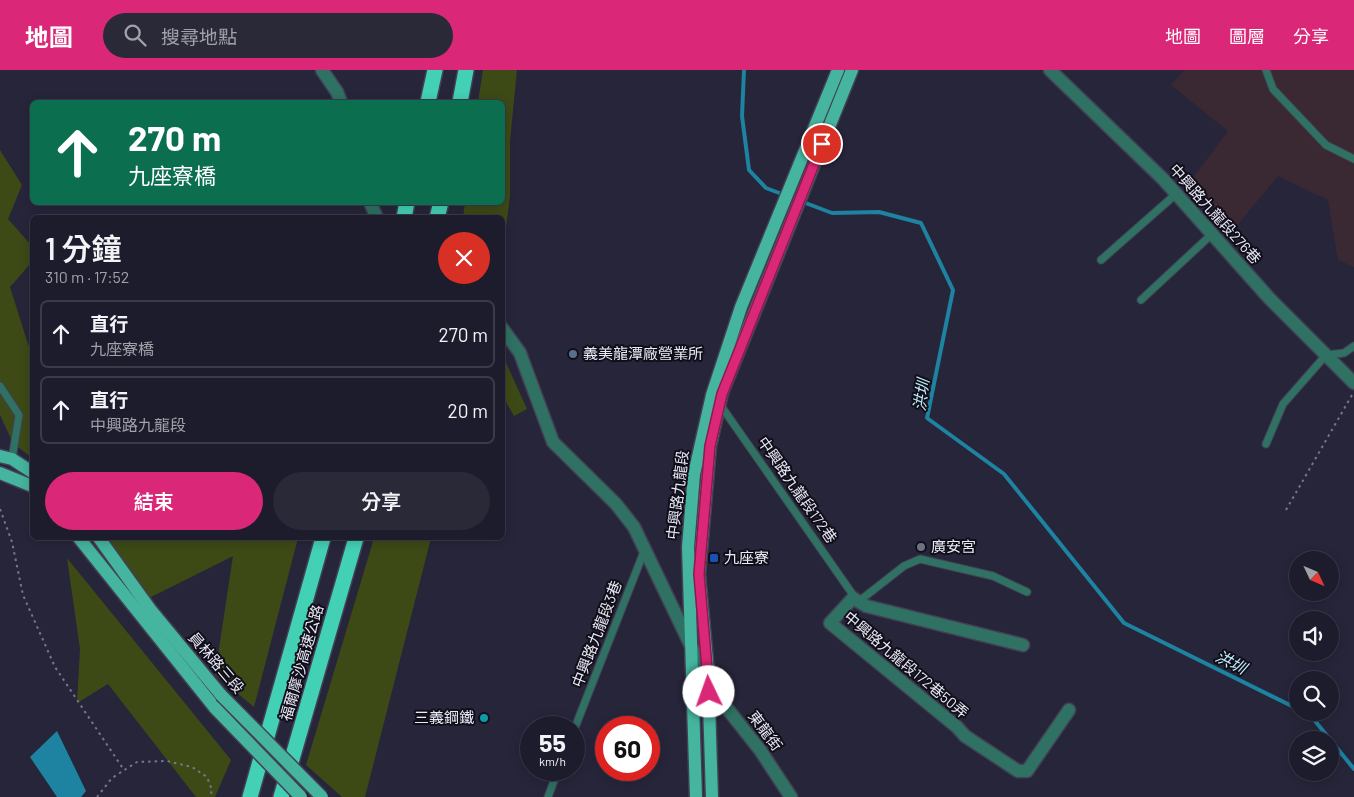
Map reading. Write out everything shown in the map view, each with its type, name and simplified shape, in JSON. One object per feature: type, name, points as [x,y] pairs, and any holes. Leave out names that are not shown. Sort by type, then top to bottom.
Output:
[{"type":"highway","points":[[428,100],[435,70]]},
{"type":"highway","points":[[460,100],[466,70]]},
{"type":"highway","name":"福爾摩沙高速公路","points":[[250,797],[322,540]]},
{"type":"highway","name":"福爾摩沙高速公路","points":[[281,797],[355,540]]},
{"type":"main road","points":[[788,212],[794,182],[838,70]]},
{"type":"main road","points":[[788,212],[807,181],[852,70]]},
{"type":"main road","name":"中興路九龍段","points":[[696,797],[688,547],[693,483],[741,307],[788,212]]},
{"type":"main road","name":"中興路九龍段","points":[[712,797],[708,672],[699,574],[716,399]]},
{"type":"main road","points":[[6,458],[30,471]]},
{"type":"main road","points":[[0,473],[30,485]]},
{"type":"main road","name":"員林路三段","points":[[81,540],[214,708],[301,797]]},
{"type":"main road","name":"員林路三段","points":[[100,540],[150,609],[221,695],[322,797]]},
{"type":"street","points":[[322,70],[340,100]]},
{"type":"street","name":"中興路九龍段276巷","points":[[1050,70],[1176,194],[1269,298],[1354,383]]},
{"type":"street","name":"東龍街","points":[[505,332],[520,353],[553,442],[616,504],[634,527],[691,646],[708,672],[726,707],[760,750],[791,797]]},
{"type":"street","name":"中興路九龍段172巷50弄","points":[[1022,645],[866,606],[853,598],[830,623],[957,727],[965,736],[1018,771],[1027,771],[1069,710]]},
{"type":"lane","points":[[1266,70],[1273,89],[1326,145],[1354,158]]},
{"type":"lane","points":[[1101,260],[1176,194]]},
{"type":"lane","points":[[1141,300],[1212,234]]},
{"type":"lane","points":[[1266,444],[1283,404],[1326,355],[1344,353],[1354,346]]},
{"type":"lane","points":[[0,386],[19,415],[6,458]]},
{"type":"lane","name":"中興路九龍段172巷","points":[[716,399],[858,602]]},
{"type":"lane","name":"中興路九龍段3巷","points":[[579,716],[645,548]]},
{"type":"lane","points":[[858,602],[904,566],[920,559],[994,576],[1028,592]]},
{"type":"lane","points":[[548,797],[554,781]]},
{"type":"path","points":[[1286,510],[1354,391]]},
{"type":"path","points":[[0,509],[12,542],[23,595],[55,667],[124,770]]},
{"type":"path","points":[[97,797],[112,778],[137,762],[167,761],[192,767],[206,777],[212,790],[210,797]]},
{"type":"shaded area","points":[[1184,70],[1354,70],[1354,267],[1338,260],[1328,200],[1278,176],[1235,228],[1189,183],[1228,131],[1171,85]]},
{"type":"green space","points":[[483,70],[517,70],[510,141],[510,196],[505,235],[505,215],[463,215],[465,205],[505,205],[505,100],[478,100]]},
{"type":"green space","points":[[0,150],[22,185],[8,219],[30,244],[30,264],[10,287],[30,348],[30,456],[13,443],[0,415]]},
{"type":"green space","points":[[505,360],[527,409],[514,416],[505,400]]},
{"type":"green space","points":[[101,540],[297,540],[254,707],[215,675],[233,556],[147,599]]},
{"type":"green space","points":[[373,540],[430,540],[365,797],[342,797],[306,765]]},
{"type":"green space","points":[[67,558],[231,760],[215,797],[196,797],[108,684],[77,703],[80,649]]},
{"type":"water","points":[[57,731],[86,791],[81,797],[57,797],[30,757]]},
{"type":"waterway","name":"洪圳","points":[[744,70],[742,116],[749,170],[766,188],[832,213],[879,212],[921,223],[953,290],[927,418],[1004,474],[1124,623],[1289,705]]},
{"type":"waterway","name":"洪圳","points":[[1315,721],[1354,769]]},
{"type":"place","name":"義美龍潭廠營業所","points":[[573,354]]},
{"type":"place","name":"廣安宮","points":[[921,547]]},
{"type":"place","name":"九座寮","points":[[714,558]]},
{"type":"place","name":"三義鋼鐵","points":[[484,718]]},
{"type":"route","points":[[709,692],[699,574],[710,446],[722,394],[822,144]]}]
